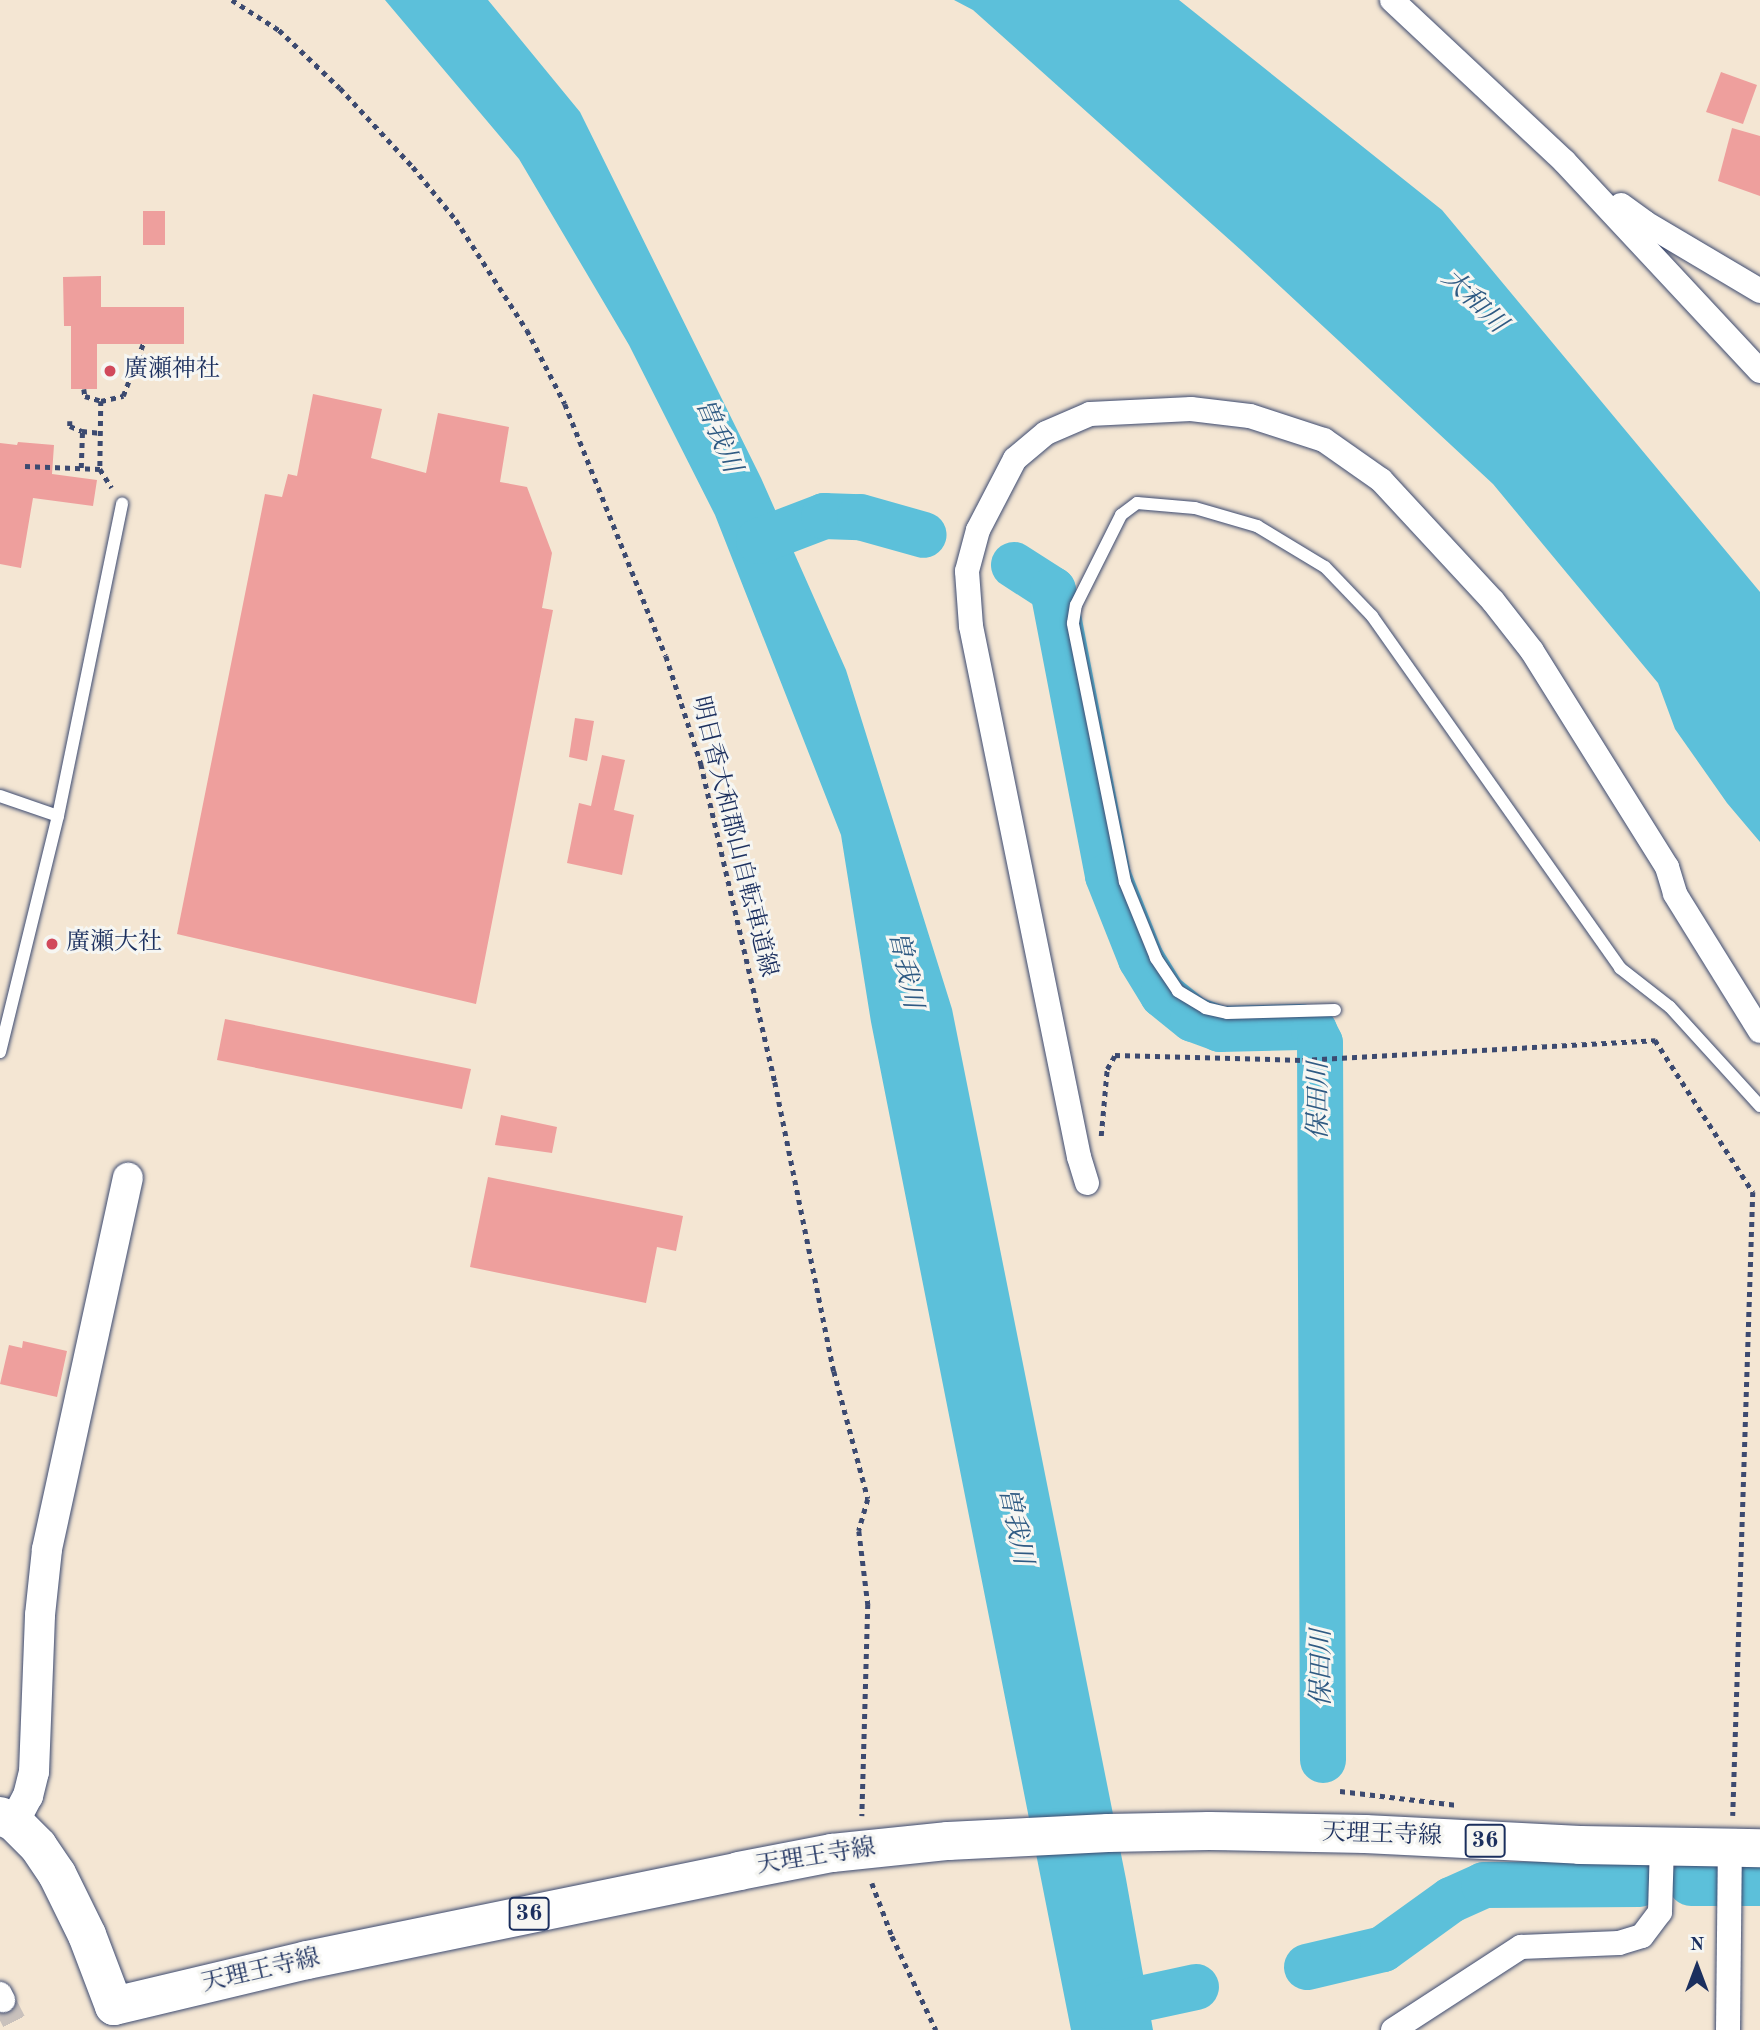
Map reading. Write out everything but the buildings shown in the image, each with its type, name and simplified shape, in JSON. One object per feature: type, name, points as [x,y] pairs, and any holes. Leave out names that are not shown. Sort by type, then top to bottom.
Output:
[{"type":"main road","name":"天理王寺線","points":[[7,1819],[38,1846],[72,1901],[118,2018],[307,1960],[832,1853],[948,1841],[1108,1833],[1209,1832],[1365,1834],[1580,1846],[1745,1848]]},
{"type":"street","points":[[1392,0],[1564,161],[1760,371]]},
{"type":"street","points":[[1564,161],[1644,222],[1760,291]]},
{"type":"street","points":[[1087,1183],[1079,1157],[971,626],[967,571],[978,530],[1015,459],[1046,433],[1090,414],[1191,410],[1250,416],[1324,440],[1381,480],[1493,601],[1532,651],[1667,867],[1675,894],[1760,1031]]},
{"type":"street","points":[[7,1819],[27,1796],[34,1772],[40,1615],[47,1549],[128,1178]]},
{"type":"street","points":[[1393,2030],[1521,1947],[1619,1943],[1642,1936],[1660,1912],[1662,1846]]},
{"type":"street","points":[[1728,2030],[1745,1848]]},
{"type":"lane","points":[[0,1052],[58,816],[122,503]]},
{"type":"lane","points":[[1335,1010],[1227,1013],[1206,1008],[1178,991],[1156,958],[1125,883],[1073,623],[1076,606],[1121,515],[1137,503],[1195,508],[1257,526],[1325,567],[1372,616],[1620,968],[1670,1007],[1760,1106]]},
{"type":"lane","points":[[0,796],[58,816]]},
{"type":"path","name":"明日香大和郡山自転車道線","points":[[232,0],[279,30],[340,88],[413,167],[456,220],[527,330],[565,404],[666,656],[701,764],[775,1082],[834,1371],[868,1499],[859,1531],[868,1604],[862,1816]]},
{"type":"path","points":[[84,389],[85,396],[101,401],[123,396],[143,344]]},
{"type":"path","points":[[101,401],[100,469],[122,503]]},
{"type":"path","points":[[70,421],[70,426],[82,431],[101,433]]},
{"type":"path","points":[[81,468],[82,431]]},
{"type":"path","points":[[26,466],[100,469]]},
{"type":"path","points":[[1087,1183],[1098,1161],[1107,1069],[1115,1055],[1301,1060],[1655,1040],[1753,1192],[1745,1848]]},
{"type":"path","points":[[872,1883],[892,1936],[936,2030]]},
{"type":"water","name":"曽我川","points":[[385,0],[488,0],[580,112],[761,478],[846,670],[952,1009],[1126,1879],[1153,2030],[1071,2030],[871,1022],[841,835],[715,515],[629,345],[519,159]]},
{"type":"water","name":"大和川","points":[[954,0],[1179,0],[1442,210],[1760,592],[1760,842],[1727,803],[1675,729],[1658,683],[1493,484],[1242,251],[973,10]]},
{"type":"waterway","name":"保田川","points":[[759,541],[824,516],[860,517],[924,535]]},
{"type":"waterway","name":"保田川","points":[[1014,565],[1053,590],[1108,876],[1141,959],[1163,995],[1193,1019],[1220,1029],[1301,1027],[1314,1031],[1320,1043],[1323,1760]]},
{"type":"waterway","name":"保田川","points":[[1691,1883],[1760,1883]]},
{"type":"waterway","name":"保田川","points":[[1307,1967],[1383,1949],[1451,1900],[1484,1885],[1640,1884]]},
{"type":"waterway","name":"保田川","points":[[1108,2006],[1196,1987]]},
{"type":"tunnel","points":[[3,2000],[18,2030]]},
{"type":"place","name":"廣瀬神社","points":[[110,371]]},
{"type":"place","name":"廣瀬大社","points":[[52,944]]}]
